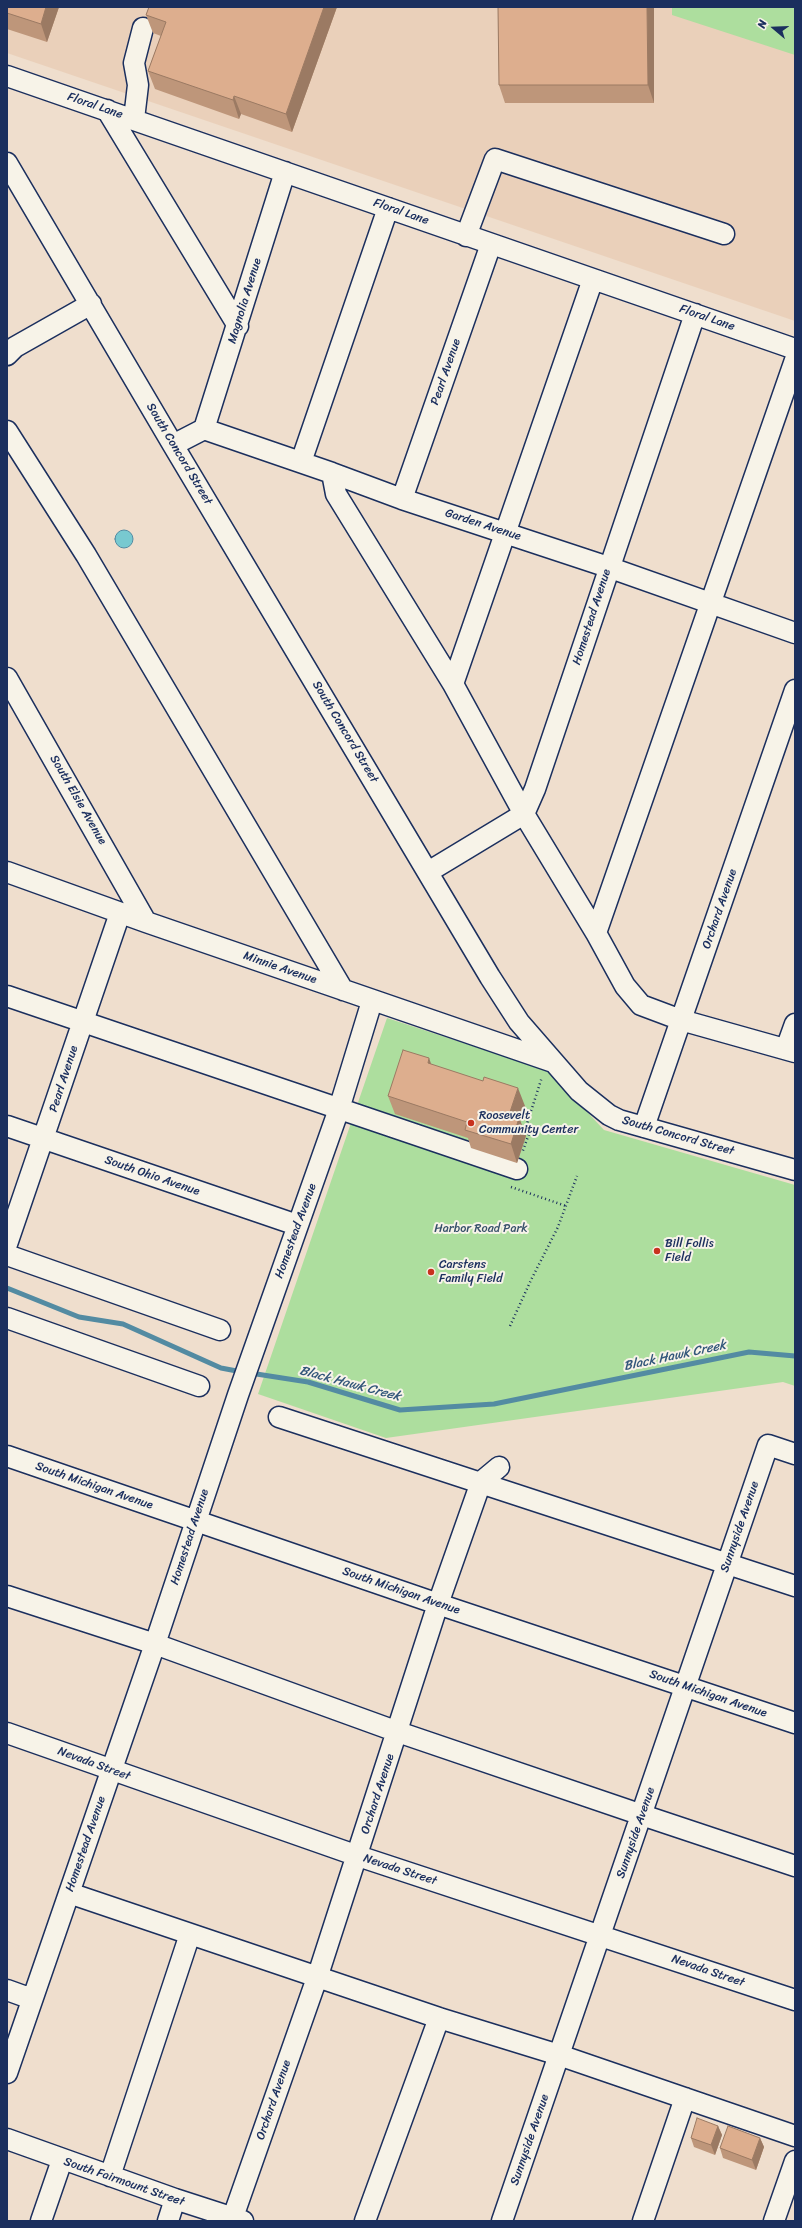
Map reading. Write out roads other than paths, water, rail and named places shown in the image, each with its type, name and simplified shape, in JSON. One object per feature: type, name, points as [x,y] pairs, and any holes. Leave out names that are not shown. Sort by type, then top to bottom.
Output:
[{"type":"street","points":[[134,119],[138,85],[134,62],[143,28]]},
{"type":"street","name":"Floral Lane","points":[[7,76],[795,349]]},
{"type":"street","points":[[107,110],[238,326]]},
{"type":"street","points":[[466,236],[495,159],[724,234]]},
{"type":"street","name":"South Concord Street","points":[[7,163],[173,446],[428,872],[548,1068],[595,1106],[619,1120],[795,1170]]},
{"type":"street","name":"Magnolia Avenue","points":[[204,429],[238,326],[285,172]]},
{"type":"street","points":[[301,462],[388,208]]},
{"type":"street","name":"Pearl Avenue","points":[[402,499],[491,244]]},
{"type":"street","points":[[453,684],[593,279]]},
{"type":"street","points":[[7,355],[14,347],[91,304]]},
{"type":"street","name":"Homestead Avenue","points":[[524,814],[535,790],[608,567],[695,314]]},
{"type":"street","points":[[596,933],[795,360]]},
{"type":"street","points":[[173,446],[204,429]]},
{"type":"street","name":"Garden Avenue","points":[[204,429],[301,462],[402,499],[608,567],[795,633]]},
{"type":"street","points":[[7,431],[86,555],[343,990]]},
{"type":"street","points":[[332,473],[336,494],[453,684],[524,814],[596,933],[625,986],[641,1005],[681,1020],[791,1051],[795,1024]]},
{"type":"street","name":"South Elsie Avenue","points":[[7,678],[146,922]]},
{"type":"street","name":"Orchard Avenue","points":[[644,1127],[795,690]]},
{"type":"street","points":[[428,872],[524,814]]},
{"type":"street","name":"Minnie Avenue","points":[[7,872],[120,913],[343,990],[548,1068]]},
{"type":"street","name":"Pearl Avenue","points":[[7,1244],[120,913]]},
{"type":"street","points":[[7,996],[517,1169]]},
{"type":"street","name":"Homestead Avenue","points":[[7,2073],[155,1644],[238,1395],[339,1109],[372,1001]]},
{"type":"street","name":"South Ohio Avenue","points":[[7,1126],[298,1225]]},
{"type":"street","points":[[7,1255],[220,1330]]},
{"type":"street","points":[[7,1318],[199,1386]]},
{"type":"street","points":[[279,1417],[795,1586]]},
{"type":"street","name":"Sunnyside Avenue","points":[[502,2221],[768,1446],[795,1454]]},
{"type":"street","name":"South Michigan Avenue","points":[[7,1456],[438,1604],[795,1723]]},
{"type":"street","points":[[481,1482],[499,1467]]},
{"type":"street","name":"Orchard Avenue","points":[[238,2219],[358,1856],[438,1604],[481,1482]]},
{"type":"street","points":[[7,1596],[155,1644],[398,1732],[642,1816],[795,1866]]},
{"type":"street","name":"Nevada Street","points":[[7,1733],[111,1771],[358,1856],[795,2000]]},
{"type":"street","points":[[69,1893],[439,2018],[559,2055],[795,2136]]},
{"type":"street","points":[[110,2176],[190,1934]]},
{"type":"street","points":[[7,1990],[32,1999]]},
{"type":"street","points":[[365,2221],[439,2018]]},
{"type":"street","points":[[643,2221],[685,2098]]},
{"type":"street","name":"South Fairmount Street","points":[[7,2139],[174,2199],[238,2219]]},
{"type":"street","points":[[41,2221],[62,2160]]},
{"type":"street","points":[[774,2221],[795,2161]]},
{"type":"street","points":[[168,2221],[174,2199]]},
{"type":"water","points":[[124,530],[130,533],[133,539],[130,545],[124,548],[118,545],[115,539],[118,533]]},
{"type":"waterway","name":"Black Hawk Creek","points":[[7,1288],[79,1317],[123,1324],[221,1368],[242,1372]]},
{"type":"waterway","name":"Black Hawk Creek","points":[[250,1373],[308,1382],[400,1410],[494,1404],[749,1352],[795,1356]]},
{"type":"place","name":"Roosevelt Community Center","points":[[471,1123]]},
{"type":"place","name":"Bill Follis Field","points":[[657,1251]]},
{"type":"place","name":"Carstens Family Field","points":[[431,1272]]},
{"type":"park label","name":"Harbor Road Park","points":[[481,1229]]}]
